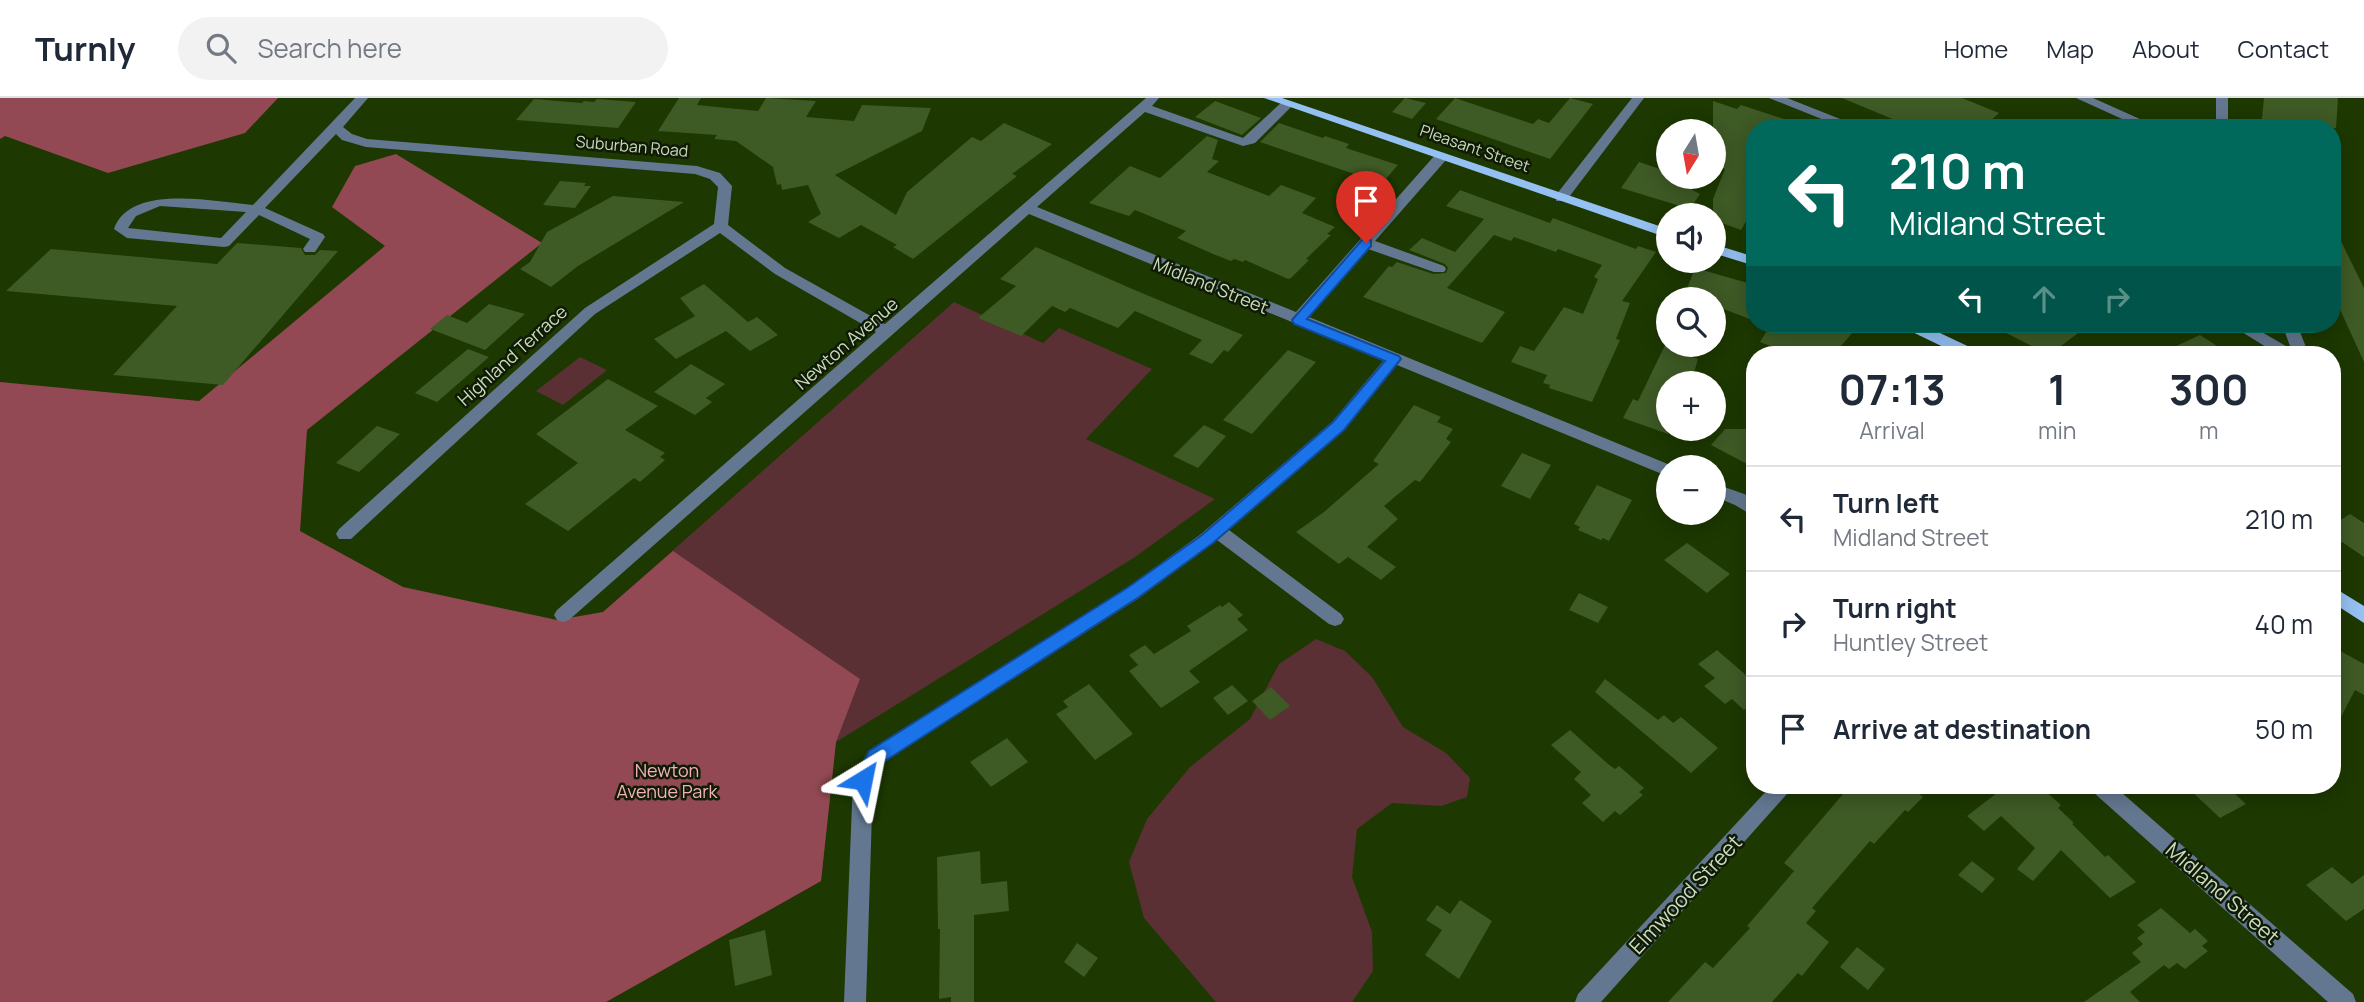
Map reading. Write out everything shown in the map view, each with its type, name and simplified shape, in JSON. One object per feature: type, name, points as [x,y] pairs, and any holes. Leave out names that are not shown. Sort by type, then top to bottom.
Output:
[{"type":"main road","name":"Pleasant Street","points":[[1270,98],[1656,230]]},
{"type":"main road","points":[[1726,252],[1746,259]]},
{"type":"main road","points":[[1928,333],[1954,346]]},
{"type":"main road","points":[[2341,599],[2364,615]]},
{"type":"street","points":[[310,249],[318,237],[256,209],[158,202],[131,213],[124,220],[121,229],[127,234],[224,243],[256,209],[336,127],[362,98]]},
{"type":"street","points":[[1561,198],[1638,98]]},
{"type":"street","points":[[1775,98],[1832,119]]},
{"type":"street","points":[[2082,98],[2132,119]]},
{"type":"street","points":[[2222,98],[2222,119]]},
{"type":"street","points":[[1149,102],[1243,142],[1250,140],[1287,104]]},
{"type":"street","name":"Newton Avenue","points":[[563,615],[1149,102]]},
{"type":"street","name":"Suburban Road","points":[[336,127],[347,137],[366,143],[629,163],[707,172],[725,186],[721,226]]},
{"type":"street","points":[[1298,320],[1441,157]]},
{"type":"street","name":"Midland Street","points":[[1027,208],[1656,465]]},
{"type":"street","points":[[721,226],[750,251],[888,332]]},
{"type":"street","name":"Highland Terrace","points":[[345,534],[590,311],[721,226]]},
{"type":"street","points":[[1366,243],[1439,269]]},
{"type":"street","points":[[2252,333],[2275,346]]},
{"type":"street","points":[[855,1002],[863,780],[875,757],[1133,593],[1217,531],[1338,426],[1394,359]]},
{"type":"street","points":[[1726,494],[1746,504]]},
{"type":"street","points":[[1217,531],[1335,619]]},
{"type":"street","name":"Elmwood Street","points":[[1586,1002],[1777,794]]},
{"type":"street","name":"Midland Street","points":[[2109,794],[2345,1002]]},
{"type":"green space","points":[[0,98],[278,98],[245,133],[108,173],[5,136],[0,139]]},
{"type":"green space","points":[[396,154],[542,243],[307,430],[300,531],[403,587],[557,620],[603,612],[673,551],[860,679],[836,742],[821,881],[606,1002],[0,1002],[0,382],[199,401],[385,246],[332,207],[355,166]]},
{"type":"green space","name":"Newton Avenue Park","points":[[954,302],[1043,343],[1059,328],[1152,369],[1086,439],[1215,499],[1135,557],[836,742],[821,881],[606,1002],[0,1002],[179,728],[603,612]]},
{"type":"green space","points":[[580,357],[607,370],[563,405],[536,391]]},
{"type":"green space","points":[[1316,639],[1345,651],[1372,677],[1403,727],[1446,753],[1470,778],[1467,797],[1441,806],[1392,803],[1357,829],[1352,877],[1372,932],[1373,971],[1352,1002],[1216,1002],[1144,918],[1129,862],[1147,819],[1190,767],[1250,719],[1279,664]]},
{"type":"building","points":[[679,98],[701,98],[697,105],[758,111],[766,98],[816,101],[806,117],[854,121],[862,105],[931,108],[922,131],[835,175],[896,215],[907,192],[972,137],[981,141],[1004,123],[1052,144],[1012,174],[1017,176],[913,259],[893,247],[897,245],[861,225],[839,238],[808,222],[821,214],[808,185],[782,190],[781,184],[777,185],[773,167],[736,141],[714,139],[717,135],[658,131]]},
{"type":"building","points":[[1405,98],[1426,103],[1412,119],[1392,112]]},
{"type":"building","points":[[1455,98],[1533,124],[1538,119],[1549,123],[1570,98],[1593,104],[1550,159],[1436,119]]},
{"type":"building","points":[[1842,98],[1962,98],[1999,113],[1992,119],[1892,119]]},
{"type":"building","points":[[2264,98],[2338,98],[2337,119],[2262,119]]},
{"type":"building","points":[[534,99],[582,103],[594,102],[597,99],[636,102],[618,128],[516,120]]},
{"type":"building","points":[[1215,101],[1261,118],[1242,135],[1195,117]]},
{"type":"building","points":[[1713,101],[1737,109],[1741,105],[1784,119],[1746,119],[1746,221],[1741,230],[1726,225],[1726,203],[1713,203],[1717,189],[1726,189],[1726,119],[1713,119]]},
{"type":"building","points":[[1279,123],[1349,144],[1346,148],[1398,165],[1385,180],[1378,178],[1375,181],[1260,142]]},
{"type":"building","points":[[1207,136],[1218,140],[1212,159],[1219,161],[1207,172],[1269,196],[1281,185],[1316,198],[1302,213],[1335,227],[1327,234],[1331,235],[1291,278],[1245,260],[1231,261],[1213,254],[1177,238],[1186,231],[1135,210],[1129,216],[1089,203],[1130,166],[1160,178]]},
{"type":"building","points":[[1639,162],[1656,168],[1656,189],[1691,189],[1700,194],[1694,203],[1670,203],[1621,188]]},
{"type":"building","points":[[560,181],[586,183],[584,186],[591,186],[575,208],[543,205]]},
{"type":"building","points":[[1460,190],[1550,223],[1553,218],[1636,249],[1638,246],[1656,252],[1622,301],[1630,303],[1616,339],[1620,340],[1592,402],[1549,388],[1550,385],[1543,383],[1547,375],[1511,362],[1520,346],[1534,351],[1564,307],[1583,314],[1598,279],[1594,277],[1602,265],[1558,249],[1556,252],[1514,237],[1511,241],[1494,235],[1447,288],[1505,312],[1482,343],[1363,297],[1389,266],[1392,267],[1397,262],[1433,274],[1446,273],[1448,268],[1445,264],[1409,250],[1422,238],[1455,252],[1484,219],[1446,206]]},
{"type":"building","points":[[613,196],[684,202],[578,266],[551,287],[520,269],[530,262],[547,232]]},
{"type":"building","points":[[2341,241],[2364,288],[2364,362],[2341,312]]},
{"type":"building","points":[[237,243],[301,248],[305,255],[315,255],[320,250],[338,251],[223,385],[113,375],[177,306],[6,291],[51,249],[217,264]]},
{"type":"building","points":[[1036,247],[1243,335],[1228,352],[1224,350],[1212,364],[1189,354],[1202,340],[1135,311],[1118,328],[1070,308],[1065,312],[1052,306],[1021,336],[978,318],[1016,286],[1000,279]]},
{"type":"building","points":[[1693,273],[1713,273],[1746,282],[1746,318],[1726,310],[1726,287],[1688,287]]},
{"type":"building","points":[[704,284],[748,322],[757,317],[778,335],[750,351],[726,331],[676,359],[654,339],[695,316],[680,298]]},
{"type":"building","points":[[489,304],[525,314],[485,350],[430,329],[447,315],[467,323]]},
{"type":"building","points":[[1766,333],[1852,333],[1841,346],[1770,346],[1760,342]]},
{"type":"building","points":[[2006,333],[2078,333],[2061,346],[2032,346]]},
{"type":"building","points":[[2200,335],[2217,346],[2176,346]]},
{"type":"building","points":[[468,349],[489,357],[437,402],[415,393]]},
{"type":"building","points":[[1288,350],[1316,362],[1252,434],[1223,420]]},
{"type":"building","points":[[1659,357],[1698,359],[1694,371],[1656,371],[1656,430],[1623,418],[1633,399],[1638,401]]},
{"type":"building","points":[[691,364],[725,384],[706,398],[712,402],[695,415],[654,392]]},
{"type":"building","points":[[608,379],[658,406],[625,430],[665,453],[660,457],[665,460],[640,482],[634,478],[568,531],[525,504],[578,463],[536,434]]},
{"type":"building","points":[[1414,405],[1441,417],[1437,422],[1453,429],[1446,439],[1451,442],[1420,482],[1415,480],[1384,506],[1398,519],[1367,547],[1396,567],[1381,580],[1348,557],[1339,564],[1296,532],[1324,512],[1379,464],[1373,461]]},
{"type":"building","points":[[1204,425],[1226,436],[1198,468],[1173,456]]},
{"type":"building","points":[[377,426],[400,434],[359,472],[336,463]]},
{"type":"building","points":[[1726,429],[1746,429],[1745,463],[1711,445],[1714,441],[1726,441]]},
{"type":"building","points":[[1522,453],[1551,465],[1530,499],[1501,486]]},
{"type":"building","points":[[1597,485],[1632,500],[1609,541],[1578,530],[1580,527],[1574,524]]},
{"type":"building","points":[[2350,514],[2364,523],[2364,557],[2341,543],[2341,520]]},
{"type":"building","points":[[1687,543],[1730,574],[1707,593],[1664,560]]},
{"type":"building","points":[[1579,593],[1608,607],[1598,623],[1569,610]]},
{"type":"building","points":[[1229,602],[1243,615],[1237,619],[1248,630],[1189,671],[1200,682],[1161,708],[1129,671],[1138,665],[1129,655],[1145,645],[1154,654],[1191,631],[1187,626]]},
{"type":"building","points":[[1717,650],[1746,675],[1746,708],[1744,710],[1732,699],[1725,704],[1704,686],[1715,678],[1698,664]]},
{"type":"building","points":[[2341,651],[2364,664],[2364,695],[2355,690],[2341,717]]},
{"type":"building","points":[[1605,679],[1658,720],[1664,715],[1673,723],[1681,717],[1718,748],[1691,773],[1595,692]]},
{"type":"building","points":[[1089,684],[1133,734],[1095,760],[1056,714],[1068,707],[1063,701]]},
{"type":"building","points":[[1232,685],[1248,701],[1228,715],[1213,698]]},
{"type":"building","points":[[1271,687],[1290,706],[1270,720],[1252,701]]},
{"type":"building","points":[[1570,730],[1608,764],[1615,769],[1619,766],[1644,788],[1639,792],[1643,795],[1620,815],[1615,811],[1603,822],[1582,803],[1591,795],[1574,779],[1581,772],[1551,745]]},
{"type":"building","points":[[1007,738],[1028,762],[991,787],[970,762]]},
{"type":"building","points":[[1843,794],[1919,794],[1923,797],[1908,812],[1905,810],[1874,844],[1870,841],[1812,908],[1816,911],[1806,923],[1829,942],[1802,976],[1798,973],[1772,1002],[1668,1002],[1705,962],[1713,968],[1750,928],[1747,926],[1794,871],[1784,863]]},
{"type":"building","points":[[1996,794],[2049,794],[2061,805],[2058,808],[2074,823],[2072,824],[2105,857],[2108,855],[2136,882],[2110,898],[2061,850],[2033,881],[2017,869],[2035,848],[2001,816],[1984,831],[1967,816]]},
{"type":"building","points":[[2194,794],[2235,794],[2246,804],[2220,818]]},
{"type":"building","points":[[980,851],[981,884],[1007,881],[1009,911],[974,915],[974,1002],[951,1002],[951,997],[939,999],[937,857]]},
{"type":"building","points":[[1972,861],[1995,879],[1982,893],[1958,875]]},
{"type":"building","points":[[2332,867],[2352,884],[2364,875],[2364,909],[2346,921],[2306,885]]},
{"type":"building","points":[[1460,900],[1492,921],[1459,979],[1425,955],[1442,930],[1426,920],[1437,905],[1450,914]]},
{"type":"building","points":[[2161,908],[2190,933],[2195,929],[2208,941],[2202,946],[2208,951],[2185,969],[2177,963],[2169,969],[2164,965],[2130,992],[2140,1002],[2084,1002],[2141,962],[2132,953],[2143,944],[2137,938],[2145,932],[2137,925]]},
{"type":"building","points":[[765,930],[772,975],[735,986],[729,940]]},
{"type":"building","points":[[1077,943],[1098,958],[1084,977],[1064,962]]},
{"type":"building","points":[[1857,947],[1885,969],[1868,990],[1840,967]]},
{"type":"route","points":[[863,780],[875,757],[1133,593],[1207,539],[1338,426],[1394,359],[1298,320],[1366,243]]}]
